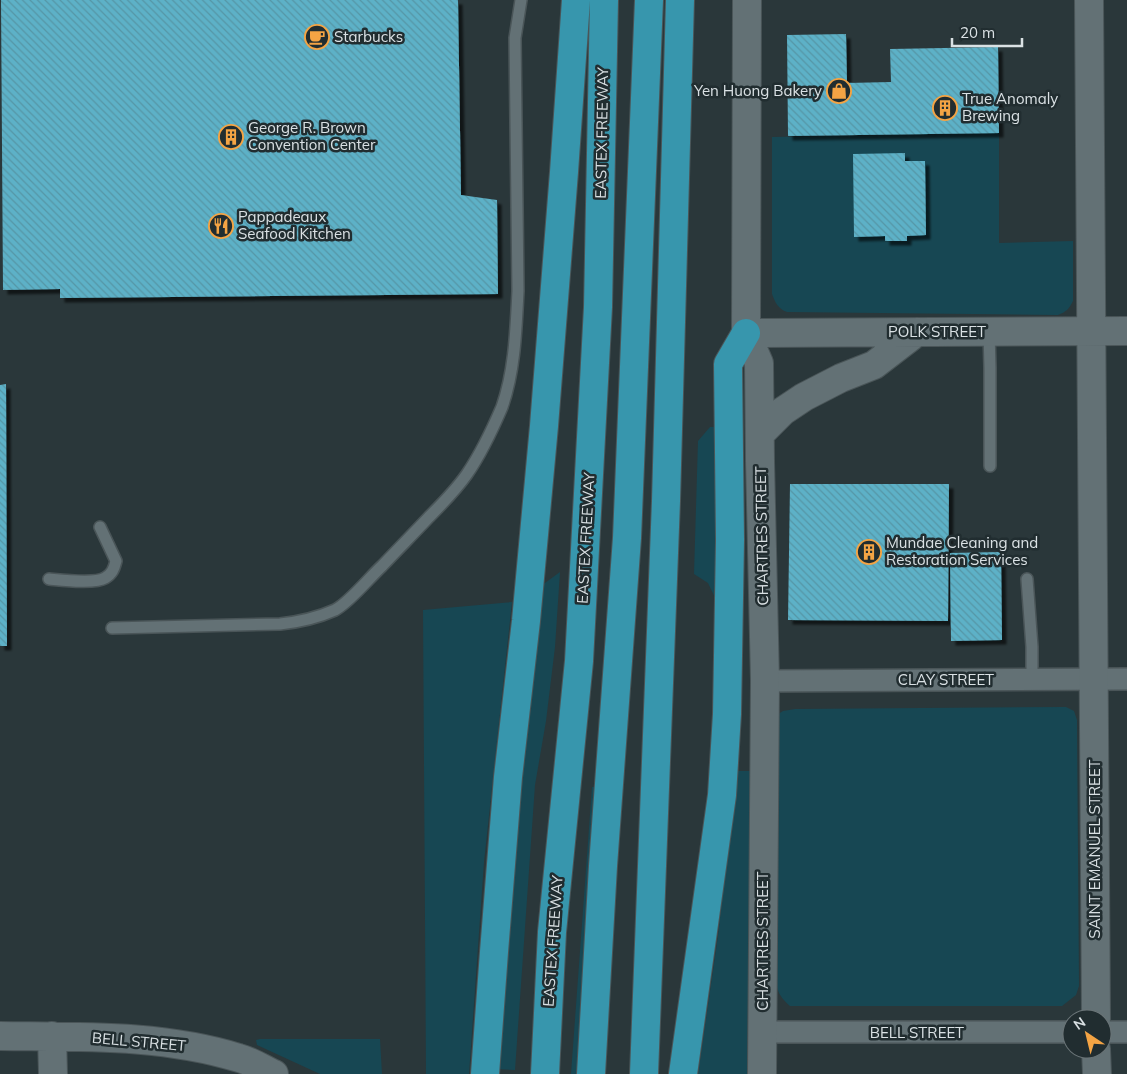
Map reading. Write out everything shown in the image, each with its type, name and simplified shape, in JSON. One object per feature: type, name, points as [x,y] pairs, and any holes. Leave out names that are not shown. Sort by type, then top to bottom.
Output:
[{"type":"highway","points":[[485,1074],[508,777],[526,621],[544,426],[576,0]]},
{"type":"highway","name":"EASTEX FREEWAY","points":[[545,1074],[552,932],[579,661],[598,307],[604,0]]},
{"type":"highway","points":[[591,1074],[603,866],[629,500],[649,0]]},
{"type":"highway","points":[[644,1074],[666,501],[680,0]]},
{"type":"highway","points":[[683,1074],[722,795],[727,714],[730,540],[728,364],[746,333]]},
{"type":"street","name":"CHARTRES STREET","points":[[747,0],[746,333],[759,363],[765,682],[762,1074]]},
{"type":"street","name":"SAINT EMANUEL STREET","points":[[1089,0],[1096,1009]]},
{"type":"street","points":[[760,434],[783,411],[804,397],[841,378],[874,365],[916,332]]},
{"type":"street","name":"POLK STREET","points":[[746,333],[1127,332]]},
{"type":"street","name":"CLAY STREET","points":[[765,682],[1127,679]]},
{"type":"street","name":"BELL STREET","points":[[762,1032],[1062,1032]]},
{"type":"street","points":[[1112,1032],[1127,1032]]},
{"type":"street","name":"BELL STREET","points":[[0,1036],[137,1039],[188,1045],[241,1058],[274,1074]]},
{"type":"street","points":[[52,1036],[52,1074]]},
{"type":"street","points":[[1096,1059],[1097,1074]]},
{"type":"lane","points":[[112,628],[290,623],[316,617],[337,609],[441,505],[467,475],[480,452],[509,385],[517,321],[515,38],[521,0]]},
{"type":"lane","points":[[988,332],[990,466]]},
{"type":"lane","points":[[48,579],[89,581],[104,579],[113,571],[116,561],[100,527]]},
{"type":"lane","points":[[1027,579],[1032,647],[1032,679]]},
{"type":"shaded area","points":[[999,133],[999,243],[1073,241],[1073,301],[1069,308],[1058,315],[787,312],[777,305],[772,294],[772,137]]},
{"type":"shaded area","points":[[710,427],[716,427],[718,604],[708,583],[694,574],[698,441]]},
{"type":"shaded area","points":[[560,572],[555,647],[546,721],[535,785],[515,1070],[495,1069],[538,588]]},
{"type":"shaded area","points":[[512,602],[484,862],[469,1074],[426,1074],[423,610]]},
{"type":"shaded area","points":[[1066,707],[1074,711],[1077,720],[1079,986],[1076,995],[1062,1006],[790,1006],[779,993],[775,976],[775,716],[783,711],[795,709]]},
{"type":"shaded area","points":[[736,771],[751,771],[747,1074],[698,1074],[718,936]]},
{"type":"shaded area","points":[[592,787],[598,787],[581,1074],[571,1074]]},
{"type":"shaded area","points":[[380,1039],[382,1074],[320,1074],[257,1045],[256,1040]]},
{"type":"building","name":"George R. Brown Convention Center","points":[[1,0],[458,0],[461,195],[497,200],[498,294],[60,298],[60,289],[3,290]]},
{"type":"building","points":[[846,34],[847,83],[891,82],[890,49],[998,47],[999,133],[788,136],[787,35]]},
{"type":"building","points":[[905,153],[905,161],[925,161],[926,235],[907,236],[907,241],[885,241],[885,236],[854,237],[853,154]]},
{"type":"building","points":[[6,384],[7,646],[0,646],[0,385]]},
{"type":"building","name":"Mundae Cleaning and Restoration Services","points":[[790,484],[949,484],[948,621],[788,620]]},
{"type":"building","points":[[1001,552],[1002,640],[951,641],[950,553]]},
{"type":"place","name":"Starbucks","points":[[317,37]]},
{"type":"place","name":"Yen Huong Bakery","points":[[839,91]]},
{"type":"place","name":"True Anomaly Brewing","points":[[945,108]]},
{"type":"place","name":"George R. Brown Convention Center","points":[[231,137]]},
{"type":"place","name":"Pappadeaux Seafood Kitchen","points":[[221,226]]},
{"type":"place","name":"Mundae Cleaning and Restoration Services","points":[[869,552]]}]
